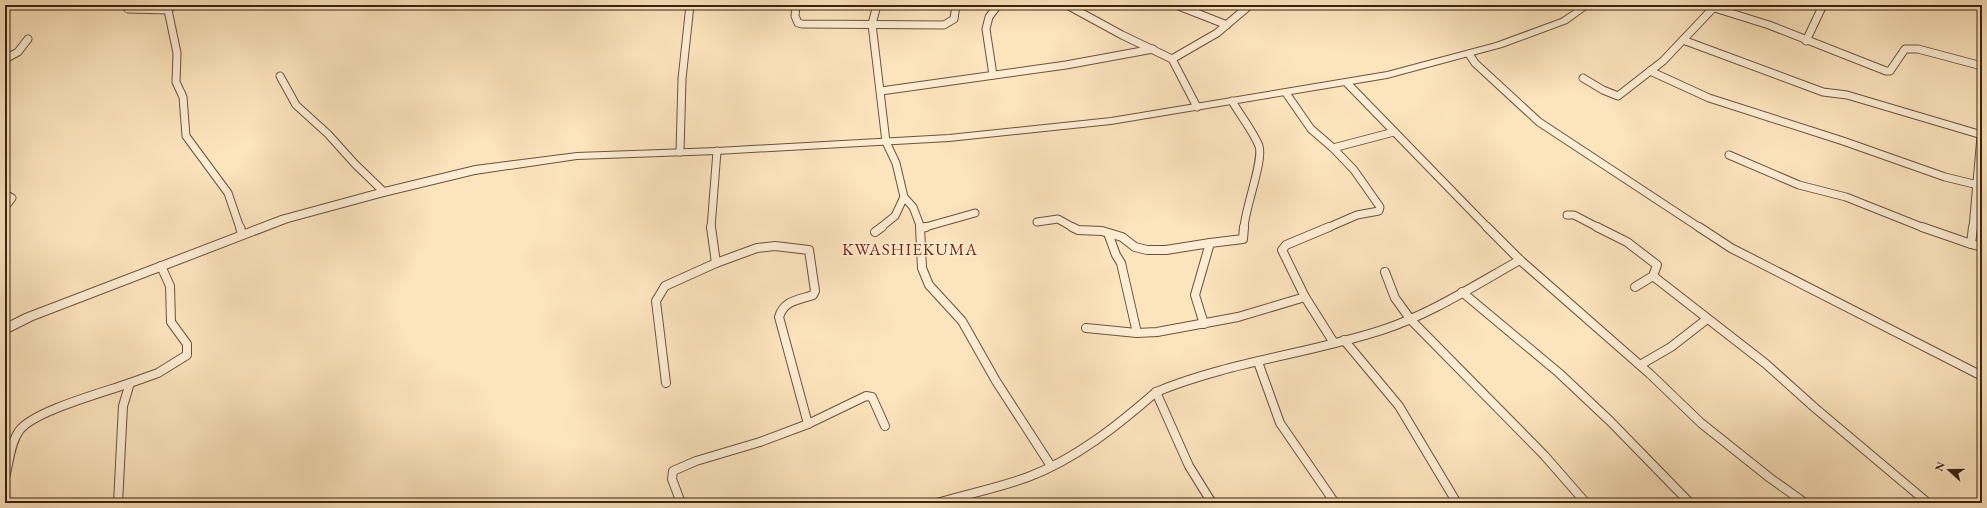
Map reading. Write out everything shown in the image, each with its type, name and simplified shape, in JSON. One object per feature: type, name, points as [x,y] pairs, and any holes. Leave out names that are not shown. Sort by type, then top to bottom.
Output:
[{"type":"street","points":[[680,152],[682,79],[690,5]]},
{"type":"street","points":[[796,5],[795,16],[798,23],[802,24],[944,25],[954,19],[956,5]]},
{"type":"street","points":[[877,5],[872,24],[886,142],[896,163],[904,198],[913,207],[921,228],[922,268],[929,284],[942,302],[962,321],[996,381],[1051,466]]},
{"type":"street","points":[[993,75],[986,29],[989,17],[998,5]]},
{"type":"street","points":[[1067,5],[1122,36],[1172,58],[1197,107]]},
{"type":"street","points":[[1176,5],[1227,25]]},
{"type":"street","points":[[1172,58],[1212,36],[1250,5]]},
{"type":"street","points":[[5,329],[29,317],[242,234],[285,219],[384,192],[475,170],[577,156],[717,151],[949,138],[1111,121],[1347,83],[1387,75],[1469,54],[1564,21],[1588,5]]},
{"type":"street","points":[[1705,5],[1715,6],[1769,25],[1806,41],[1886,71],[1890,71],[1908,47],[1982,66]]},
{"type":"street","points":[[1806,41],[1824,5]]},
{"type":"street","points":[[1583,78],[1603,90],[1618,96],[1663,61],[1715,6]]},
{"type":"street","points":[[128,9],[171,8],[177,53],[176,82],[183,97],[186,136],[228,193],[242,234]]},
{"type":"street","points":[[5,59],[18,52],[28,39]]},
{"type":"street","points":[[1683,40],[1823,92],[1847,95],[1907,114],[1981,134]]},
{"type":"street","points":[[881,91],[993,75],[1153,49]]},
{"type":"street","points":[[1469,54],[1475,63],[1539,122],[1731,248],[1982,376]]},
{"type":"street","points":[[1650,71],[1709,98],[1843,141],[1945,177],[1980,186]]},
{"type":"street","points":[[280,76],[296,105],[328,134],[355,164],[384,192]]},
{"type":"street","points":[[1347,83],[1520,260],[1640,365],[1701,422],[1731,447],[1805,503]]},
{"type":"street","points":[[1286,93],[1311,129],[1333,148],[1354,170],[1380,207],[1379,211],[1357,215],[1286,245],[1282,250],[1306,297],[1334,343]]},
{"type":"street","points":[[1037,222],[1058,219],[1078,230],[1108,233],[1122,237],[1134,247],[1147,250],[1166,250],[1243,239],[1245,214],[1260,158],[1259,147],[1232,102]]},
{"type":"street","points":[[1971,244],[1980,186],[1982,125]]},
{"type":"street","points":[[1333,148],[1394,132]]},
{"type":"street","points":[[716,263],[711,231],[716,182],[717,151]]},
{"type":"street","points":[[1729,155],[1799,185],[1832,192],[1946,236],[1982,247]]},
{"type":"street","points":[[5,194],[12,198],[5,207]]},
{"type":"street","points":[[875,232],[895,216],[904,198]]},
{"type":"street","points":[[921,228],[975,212]]},
{"type":"street","points":[[1567,215],[1574,215],[1627,242],[1658,266],[1653,276],[1635,287]]},
{"type":"street","points":[[1108,233],[1116,255],[1121,263],[1137,333]]},
{"type":"street","points":[[1204,324],[1195,295],[1210,243]]},
{"type":"street","points":[[666,383],[656,301],[657,296],[665,286],[716,263],[766,246],[803,248],[809,250],[815,291],[813,295],[809,297],[787,303],[783,307],[779,317],[808,424]]},
{"type":"street","points":[[937,503],[1019,480],[1051,466],[1110,431],[1156,392],[1208,374],[1378,332],[1426,313],[1520,260]]},
{"type":"street","points":[[5,478],[19,430],[27,422],[45,413],[158,373],[187,355],[187,344],[171,322],[170,286],[161,266]]},
{"type":"street","points":[[1385,272],[1391,292],[1400,308],[1544,455],[1586,503]]},
{"type":"street","points":[[1653,276],[1661,284],[1700,310],[1707,319],[1766,364],[1815,408],[1928,503]]},
{"type":"street","points":[[1462,292],[1559,373],[1610,421],[1690,503]]},
{"type":"street","points":[[1086,328],[1137,333],[1157,332],[1238,317],[1306,297]]},
{"type":"street","points":[[1640,365],[1671,347],[1707,319]]},
{"type":"street","points":[[1344,340],[1399,406],[1457,503]]},
{"type":"street","points":[[1258,362],[1280,423],[1335,503]]},
{"type":"street","points":[[118,503],[123,406],[130,383]]},
{"type":"street","points":[[1156,392],[1190,466],[1212,503]]},
{"type":"street","points":[[681,503],[672,479],[673,471],[696,461],[760,442],[808,424],[866,396],[872,397],[885,426]]},
{"type":"district","name":"KWASHIEKUMA","points":[[910,249]]}]
